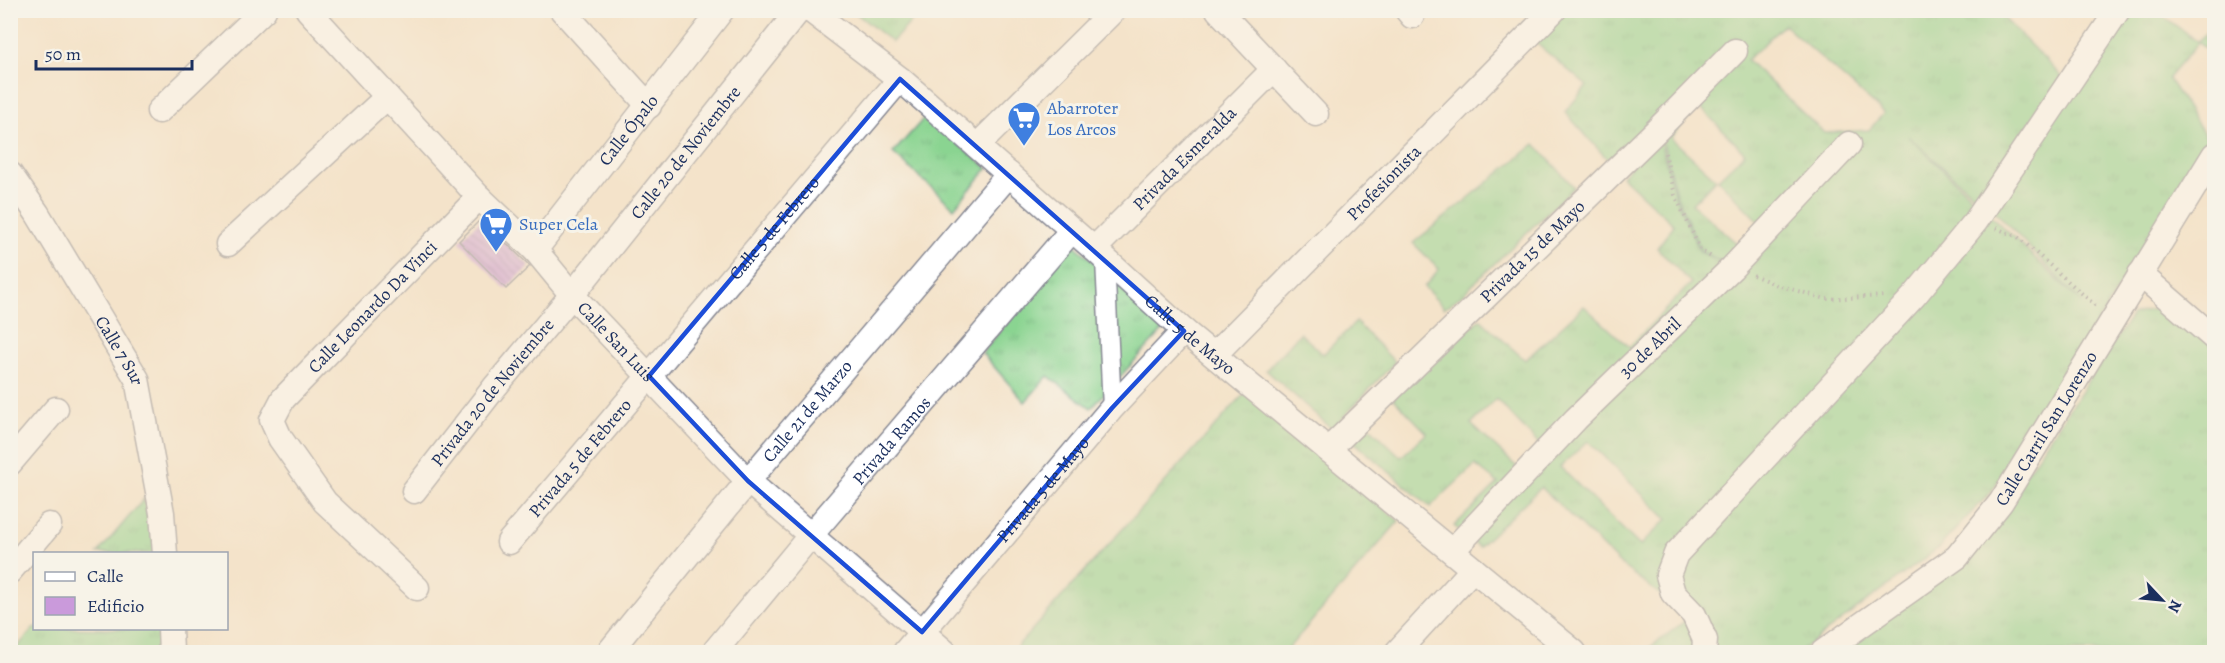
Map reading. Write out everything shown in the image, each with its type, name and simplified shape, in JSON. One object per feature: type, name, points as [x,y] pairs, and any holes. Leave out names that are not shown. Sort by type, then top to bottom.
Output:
[{"type":"street","points":[[159,111],[264,10]]},
{"type":"street","name":"Calle San Luis","points":[[308,10],[479,197],[535,250],[572,295],[748,481],[945,652]]},
{"type":"street","points":[[562,10],[649,106]]},
{"type":"street","name":"Calle Ópalo","points":[[535,250],[722,10]]},
{"type":"street","name":"Calle 20 de Noviembre","points":[[572,295],[799,10]]},
{"type":"street","name":"Calle 5 de Mayo","points":[[810,10],[900,80],[1100,254],[1184,331],[1452,551],[1561,649]]},
{"type":"street","points":[[977,146],[1114,10]]},
{"type":"street","points":[[1218,10],[1316,114]]},
{"type":"street","name":"Profesionista","points":[[1214,355],[1554,10]]},
{"type":"street","points":[[1704,652],[1705,640],[1694,615],[1673,593],[1668,575],[1676,554],[1915,295],[1976,221],[2118,10]]},
{"type":"street","name":"Privada 15 de Mayo","points":[[1328,450],[1650,138],[1735,51]]},
{"type":"street","name":"Privada Esmeralda","points":[[1100,254],[1274,69]]},
{"type":"street","name":"Calle 5 de Febrero","points":[[649,376],[900,80]]},
{"type":"street","points":[[228,244],[387,97]]},
{"type":"street","name":"30 de Abril","points":[[1452,551],[1576,419],[1732,268],[1848,144]]},
{"type":"street","name":"Calle Carril San Lorenzo","points":[[1823,652],[1957,558],[2001,502],[2214,156]]},
{"type":"street","name":"Calle 7 Sur","points":[[10,174],[37,213],[137,380],[162,513],[165,552]]},
{"type":"street","name":"Calle 21 de Marzo","points":[[609,652],[748,481],[1009,174]]},
{"type":"street","name":"Calle Leonardo Da Vinci","points":[[417,588],[325,502],[280,438],[272,420],[283,399],[479,197]]},
{"type":"street","name":"Privada Ramos","points":[[714,652],[810,536],[1072,230]]},
{"type":"street","points":[[1100,254],[1112,408]]},
{"type":"street","points":[[2140,274],[2214,338]]},
{"type":"street","name":"Privada 20 de Noviembre","points":[[414,490],[494,388],[572,295]]},
{"type":"street","name":"Privada 5 de Mayo","points":[[905,652],[1112,408],[1184,331]]},
{"type":"street","name":"Privada 5 de Febrero","points":[[509,542],[649,376]]},
{"type":"street","points":[[10,463],[56,409]]},
{"type":"street","points":[[10,571],[49,525]]},
{"type":"street","points":[[1397,652],[1473,569]]},
{"type":"street","points":[[170,630],[171,652]]},
{"type":"path","points":[[1976,221],[2018,237],[2112,319]]},
{"type":"highlighted area","points":[[900,79],[1184,331],[1112,408],[922,632],[748,481],[649,376]]},
{"type":"green space","points":[[853,11],[921,11],[892,42]]},
{"type":"green space","points":[[1557,11],[1997,11],[2066,81],[1985,205],[1908,136],[2083,304],[1993,209],[2070,87],[2133,11],[2156,11],[2198,42],[2214,23],[2214,55],[2198,43],[2168,78],[2207,138],[2099,320],[2024,435],[1992,491],[1937,549],[1799,652],[1644,652],[1690,617],[1621,565],[1541,487],[1479,547],[1454,526],[1498,483],[1475,465],[1430,507],[1353,441],[1370,427],[1401,457],[1427,433],[1393,398],[1480,319],[1525,360],[1584,306],[1629,347],[1691,283],[1657,248],[1674,225],[1622,176],[1659,137],[1675,196],[1700,252],[1740,271],[1701,251],[1676,194],[1659,127],[1616,169],[1565,112],[1587,86],[1530,38]],"holes":[[[1784,25],[1884,113],[1869,130],[1824,133],[1747,60]],[[1698,105],[1745,153],[1718,179],[1759,222],[1741,247],[1692,204],[1716,179],[1671,138]],[[1496,399],[1546,452],[1518,468],[1471,424]],[[1588,441],[1667,519],[1640,546],[1560,467]]]},
{"type":"green space","points":[[925,117],[988,168],[954,208],[893,153]]},
{"type":"green space","points":[[1535,144],[1574,187],[1461,296],[1444,308],[1424,287],[1439,269],[1413,243]]},
{"type":"green space","points":[[1072,243],[1168,325],[1091,408],[1048,376],[1025,402],[982,353]]},
{"type":"green space","points":[[2173,303],[2214,341],[2214,652],[1840,652],[2005,505],[2132,315]]},
{"type":"green space","points":[[1356,322],[1395,362],[1332,429],[1266,370],[1300,333],[1323,354]]},
{"type":"green space","points":[[1245,393],[1399,521],[1285,652],[1012,652]]},
{"type":"green space","points":[[144,499],[156,552],[99,552]]},
{"type":"green space","points":[[33,629],[159,630],[161,652],[13,652]]},
{"type":"building","name":"Super Cela","points":[[481,219],[530,266],[506,289],[459,241]]},
{"type":"place","name":"Abarroter Los Arcos","points":[[1024,147]]},
{"type":"place","name":"Super Cela","points":[[496,253]]}]
